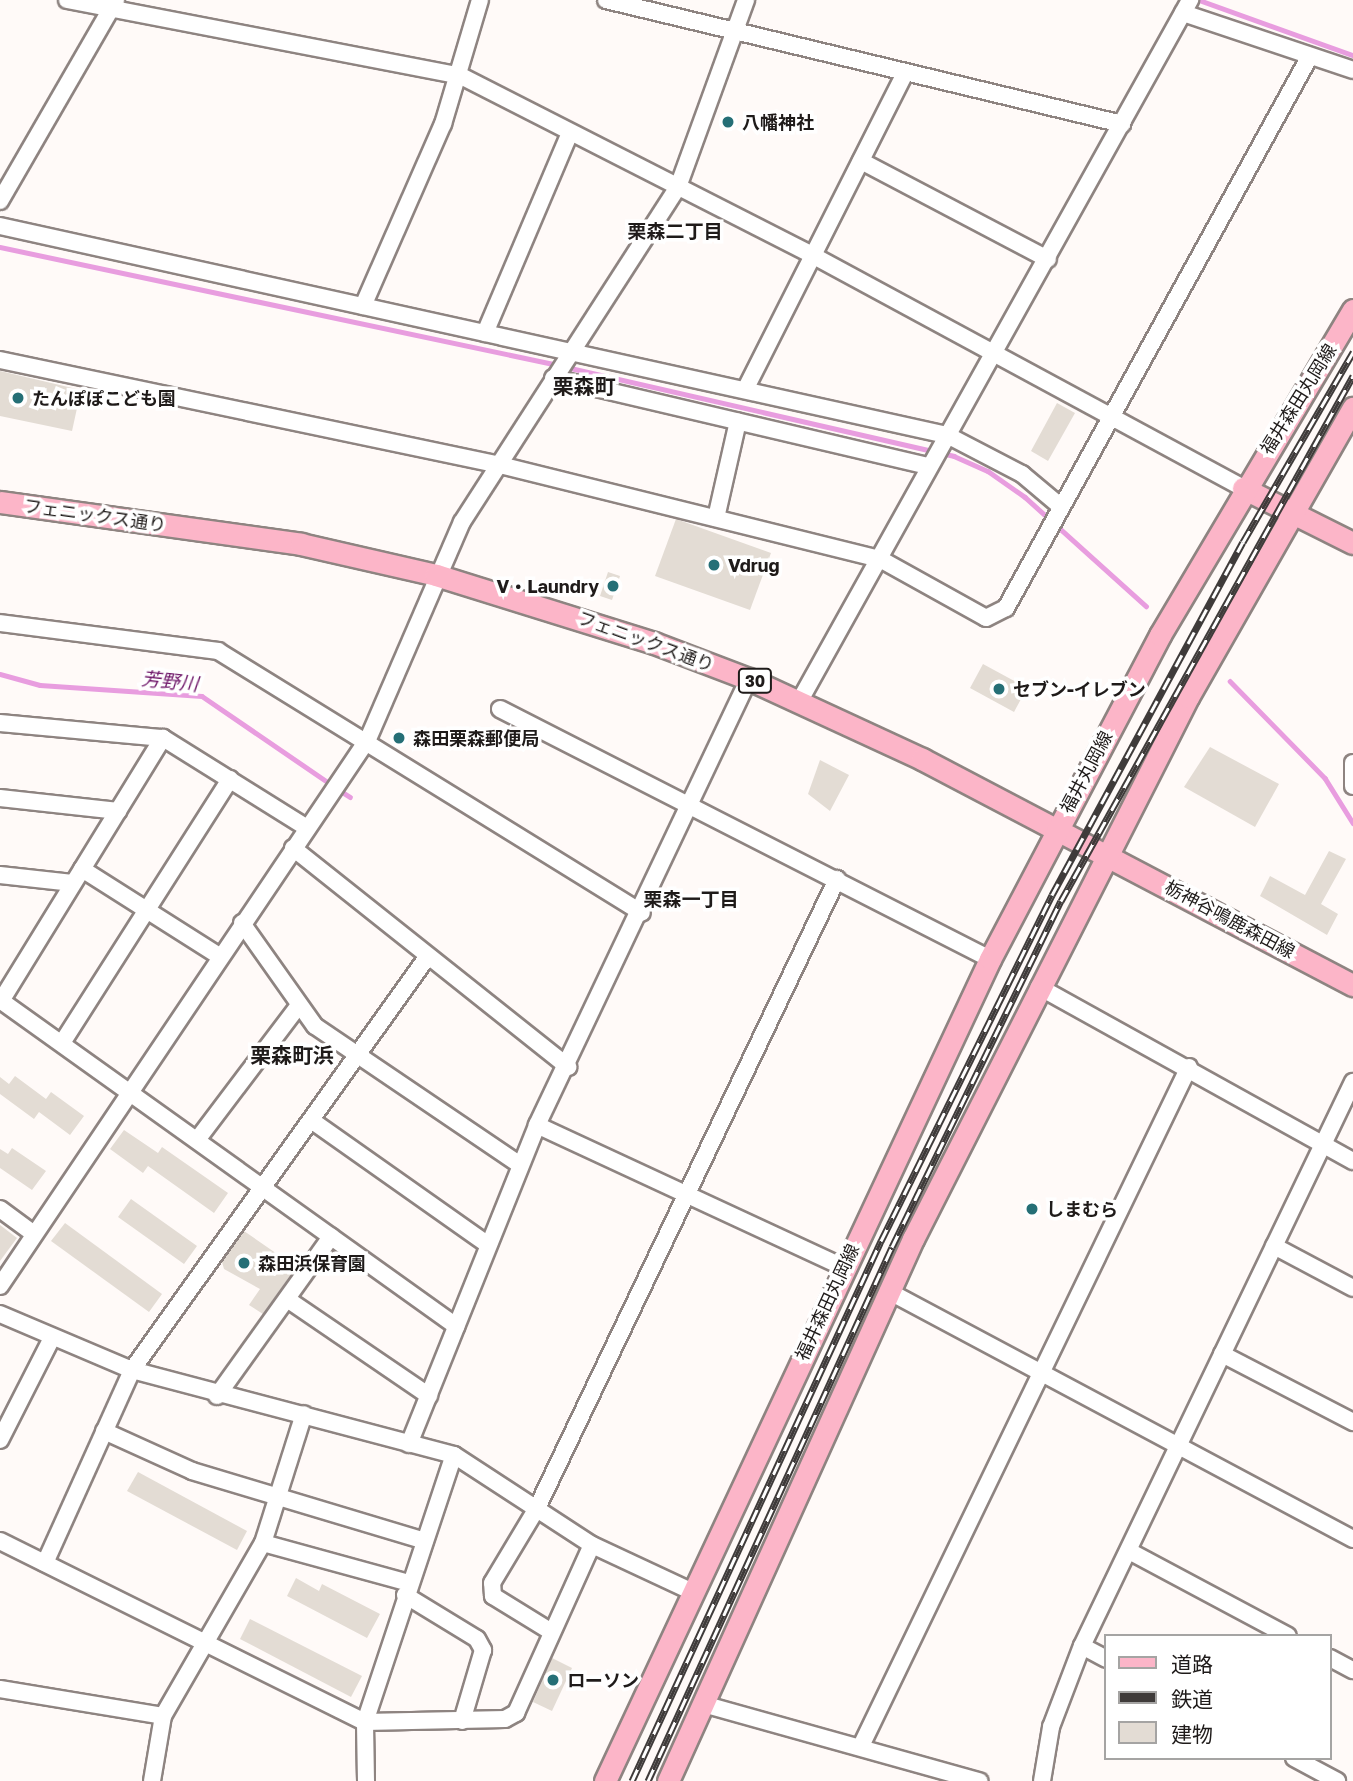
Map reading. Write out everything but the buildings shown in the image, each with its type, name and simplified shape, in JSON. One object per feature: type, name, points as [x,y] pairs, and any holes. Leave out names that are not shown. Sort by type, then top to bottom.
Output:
[{"type":"main road","name":"福井森田丸岡線","points":[[1243,488],[1353,310]]},
{"type":"main road","points":[[668,1781],[888,1292],[1039,987],[1106,854],[1353,408]]},
{"type":"main road","points":[[1243,488],[1353,542]]},
{"type":"main road","name":"福井丸岡線","points":[[1106,854],[1057,828],[1243,488]]},
{"type":"main road","name":"フェニックス通り","points":[[0,502],[301,544],[436,575],[561,611],[749,679],[1057,828]]},
{"type":"main road","name":"福井森田丸岡線","points":[[605,1781],[843,1267],[990,959],[1057,828]]},
{"type":"main road","name":"栃神谷鳴鹿森田線","points":[[1106,854],[1353,985]]},
{"type":"street","points":[[67,0],[113,5],[461,76],[814,256],[1243,488]]},
{"type":"street","points":[[363,306],[461,76],[480,0]]},
{"type":"street","points":[[606,0],[904,75],[1122,124]]},
{"type":"street","points":[[0,1286],[128,1090],[368,739],[436,575],[553,378],[678,187],[738,33],[746,0]]},
{"type":"street","points":[[0,201],[113,5]]},
{"type":"street","points":[[799,702],[880,559],[928,466],[997,353],[1187,7],[1310,56],[1353,70]]},
{"type":"street","points":[[0,360],[500,465],[880,559],[986,618],[1006,608],[1310,56]]},
{"type":"street","points":[[746,388],[904,75]]},
{"type":"street","points":[[485,333],[570,133]]},
{"type":"street","points":[[861,161],[1048,259]]},
{"type":"street","points":[[0,226],[569,353],[746,388],[947,435],[1022,474],[1060,506]]},
{"type":"street","points":[[553,378],[928,466]]},
{"type":"street","points":[[716,518],[738,421]]},
{"type":"street","points":[[0,623],[218,650],[368,739],[642,913]]},
{"type":"street","points":[[409,1444],[537,1125],[642,913],[749,679]]},
{"type":"street","points":[[500,709],[990,959]]},
{"type":"street","points":[[0,723],[163,738],[307,828]]},
{"type":"street","points":[[163,738],[0,999],[456,1326]]},
{"type":"street","points":[[1353,763],[1353,786]]},
{"type":"street","points":[[62,1043],[230,779]]},
{"type":"street","points":[[0,798],[118,811]]},
{"type":"street","points":[[293,848],[568,1067]]},
{"type":"street","points":[[0,875],[77,876],[146,910],[219,956]]},
{"type":"street","points":[[550,1631],[494,1596],[492,1583],[537,1508],[688,1198],[837,879]]},
{"type":"street","points":[[242,923],[316,1027],[520,1165]]},
{"type":"street","points":[[45,1563],[132,1370],[261,1186],[428,957]]},
{"type":"street","points":[[1039,987],[1189,1067],[1353,1161]]},
{"type":"street","points":[[197,1140],[299,1005]]},
{"type":"street","points":[[861,1746],[1040,1370],[1189,1067]]},
{"type":"street","points":[[1042,1781],[1051,1727],[1082,1646],[1353,1082]]},
{"type":"street","points":[[311,1120],[488,1245]]},
{"type":"street","points":[[537,1125],[688,1198],[843,1267]]},
{"type":"street","points":[[0,1209],[34,1234]]},
{"type":"street","points":[[217,1396],[331,1237]]},
{"type":"street","points":[[1274,1246],[1353,1288]]},
{"type":"street","points":[[888,1292],[1040,1370],[1353,1539]]},
{"type":"street","points":[[287,1299],[429,1396]]},
{"type":"street","points":[[0,1314],[51,1340],[132,1370],[217,1396],[304,1414],[454,1455],[592,1545],[693,1592]]},
{"type":"street","points":[[0,1440],[51,1340]]},
{"type":"street","points":[[1222,1354],[1353,1422]]},
{"type":"street","points":[[152,1781],[163,1716],[206,1646],[263,1543],[281,1499],[304,1414]]},
{"type":"street","points":[[104,1431],[192,1471],[425,1541]]},
{"type":"street","points":[[366,1781],[365,1722],[407,1589],[454,1455]]},
{"type":"street","points":[[0,1541],[206,1646],[365,1722],[505,1719],[516,1713],[550,1631],[592,1545]]},
{"type":"street","points":[[263,1543],[407,1589],[477,1639],[483,1650],[462,1721]]},
{"type":"street","points":[[1129,1551],[1284,1634]]},
{"type":"street","points":[[1082,1646],[1104,1658]]},
{"type":"street","points":[[1332,1659],[1353,1670]]},
{"type":"street","points":[[0,1689],[163,1716]]},
{"type":"street","points":[[703,1704],[979,1781]]},
{"type":"street","points":[[1298,1760],[1337,1781]]},
{"type":"waterway","points":[[1199,0],[1353,55]]},
{"type":"waterway","points":[[0,247],[558,365]]},
{"type":"waterway","points":[[566,367],[954,456],[988,471],[1025,497],[1146,606]]},
{"type":"waterway","name":"芳野川","points":[[0,674],[40,685],[202,696],[332,785]]},
{"type":"waterway","points":[[1230,681],[1325,778],[1353,823]]},
{"type":"waterway","name":"芳野川","points":[[339,790],[350,797]]},
{"type":"railway","points":[[632,1781],[881,1241],[1052,895],[1243,542],[1353,352]]},
{"type":"railway","points":[[648,1781],[892,1247],[1061,901],[1353,376]]},
{"type":"place","name":"八幡神社","points":[[728,122]]},
{"type":"place","name":"たんぽぽこども園","points":[[18,398]]},
{"type":"place","name":"Vdrug","points":[[714,565]]},
{"type":"place","name":"V・Laundry","points":[[613,586]]},
{"type":"place","name":"セブン-イレブン","points":[[999,689]]},
{"type":"place","name":"森田栗森郵便局","points":[[399,738]]},
{"type":"place","name":"しまむら","points":[[1032,1209]]},
{"type":"place","name":"森田浜保育園","points":[[244,1263]]},
{"type":"place","name":"ローソン","points":[[553,1680]]},
{"type":"district","name":"栗森二丁目","points":[[675,231]]},
{"type":"district","name":"栗森町","points":[[584,386]]},
{"type":"district","name":"栗森一丁目","points":[[691,899]]},
{"type":"district","name":"栗森町浜","points":[[292,1055]]}]
